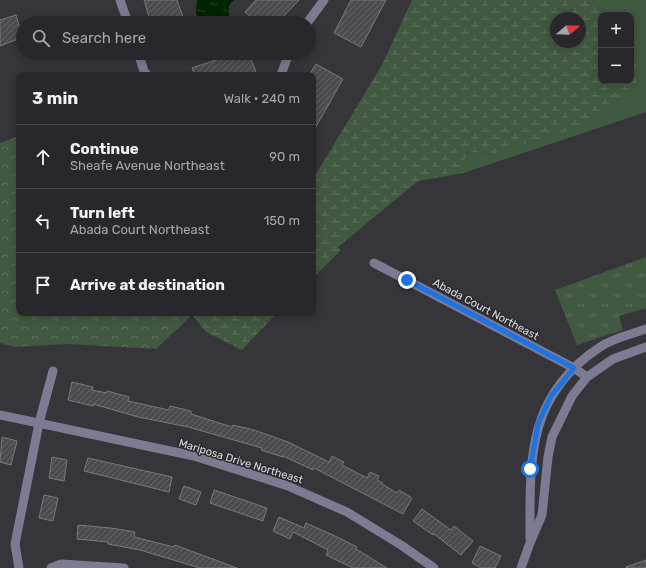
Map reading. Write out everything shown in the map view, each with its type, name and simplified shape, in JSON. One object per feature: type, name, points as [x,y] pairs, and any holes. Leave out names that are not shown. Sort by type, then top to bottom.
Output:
[{"type":"street","points":[[120,0],[126,16]]},
{"type":"street","points":[[312,16],[324,0]]},
{"type":"street","points":[[140,60],[145,72]]},
{"type":"street","points":[[282,72],[286,60]]},
{"type":"street","name":"Abada Court Northeast","points":[[374,263],[574,368],[587,377]]},
{"type":"street","points":[[530,543],[530,469],[538,424],[551,396],[574,368],[601,346],[646,329]]},
{"type":"street","points":[[521,568],[542,515],[548,457],[552,437],[572,396],[587,377],[613,359],[646,347]]},
{"type":"street","points":[[19,568],[14,544],[39,423],[53,371]]},
{"type":"street","name":"Mariposa Drive Northeast","points":[[0,415],[194,456],[288,486],[347,512],[401,544],[434,568]]},
{"type":"street","points":[[51,568],[61,564],[124,568]]},
{"type":"green space","points":[[412,0],[592,0],[603,9],[605,12],[598,12],[598,84],[634,84],[634,58],[636,63],[636,84],[625,100],[604,115],[579,127],[492,154],[468,152],[464,161],[464,173],[418,181],[338,247],[341,250],[316,275],[316,174],[382,65]]},
{"type":"green space","points":[[592,0],[646,0],[646,112],[464,173],[464,161],[468,152],[492,154],[636,84],[636,63],[634,58],[634,12],[605,12]]},
{"type":"green space","points":[[16,137],[16,316],[190,316],[156,349],[68,344],[15,347],[0,343],[0,143]]},
{"type":"green space","points":[[646,257],[646,308],[619,316],[623,330],[577,345],[555,290]]},
{"type":"green space","points":[[193,316],[274,316],[242,350],[206,332]]},
{"type":"water","points":[[197,0],[234,0],[229,5],[229,16],[197,16]]},
{"type":"building","points":[[144,0],[177,0],[183,16],[149,16]]},
{"type":"building","points":[[256,0],[299,0],[284,16],[249,16],[245,12]]},
{"type":"building","points":[[351,0],[386,0],[361,47],[334,33]]},
{"type":"building","points":[[16,15],[16,40],[0,46],[0,20]]},
{"type":"building","points":[[216,60],[252,60],[256,72],[194,72],[192,68]]},
{"type":"building","points":[[316,64],[343,79],[316,127],[316,72],[311,72]]},
{"type":"building","points":[[72,382],[93,387],[92,390],[107,393],[107,391],[129,397],[128,401],[169,410],[170,406],[191,411],[191,414],[232,427],[233,425],[254,430],[288,442],[329,462],[332,456],[344,462],[342,465],[367,478],[370,472],[379,476],[377,480],[383,483],[382,484],[397,493],[399,490],[412,498],[403,514],[314,468],[313,470],[283,456],[261,450],[262,448],[188,427],[138,417],[93,404],[93,406],[68,400]]},
{"type":"building","points":[[2,437],[17,441],[11,465],[0,462]]},
{"type":"building","points":[[52,457],[67,460],[64,481],[49,478]]},
{"type":"building","points":[[88,458],[172,477],[169,492],[84,471]]},
{"type":"building","points":[[184,486],[201,492],[196,505],[179,499]]},
{"type":"building","points":[[214,490],[267,508],[263,521],[210,503]]},
{"type":"building","points":[[44,495],[58,498],[53,521],[39,518]]},
{"type":"building","points":[[422,509],[451,530],[454,526],[473,541],[461,555],[434,534],[433,535],[413,521]]},
{"type":"building","points":[[279,517],[304,528],[306,523],[335,536],[357,547],[356,549],[387,568],[353,568],[326,555],[328,550],[293,532],[290,539],[273,531]]},
{"type":"building","points":[[78,525],[135,532],[134,537],[174,547],[175,545],[237,568],[200,568],[140,550],[108,544],[108,542],[77,539]]},
{"type":"building","points":[[480,546],[501,556],[495,568],[481,568],[472,563]]},
{"type":"building","points":[[646,560],[646,568],[626,568],[626,567]]},
{"type":"route","points":[[407,280],[574,368],[551,396],[538,424],[530,469]]}]
